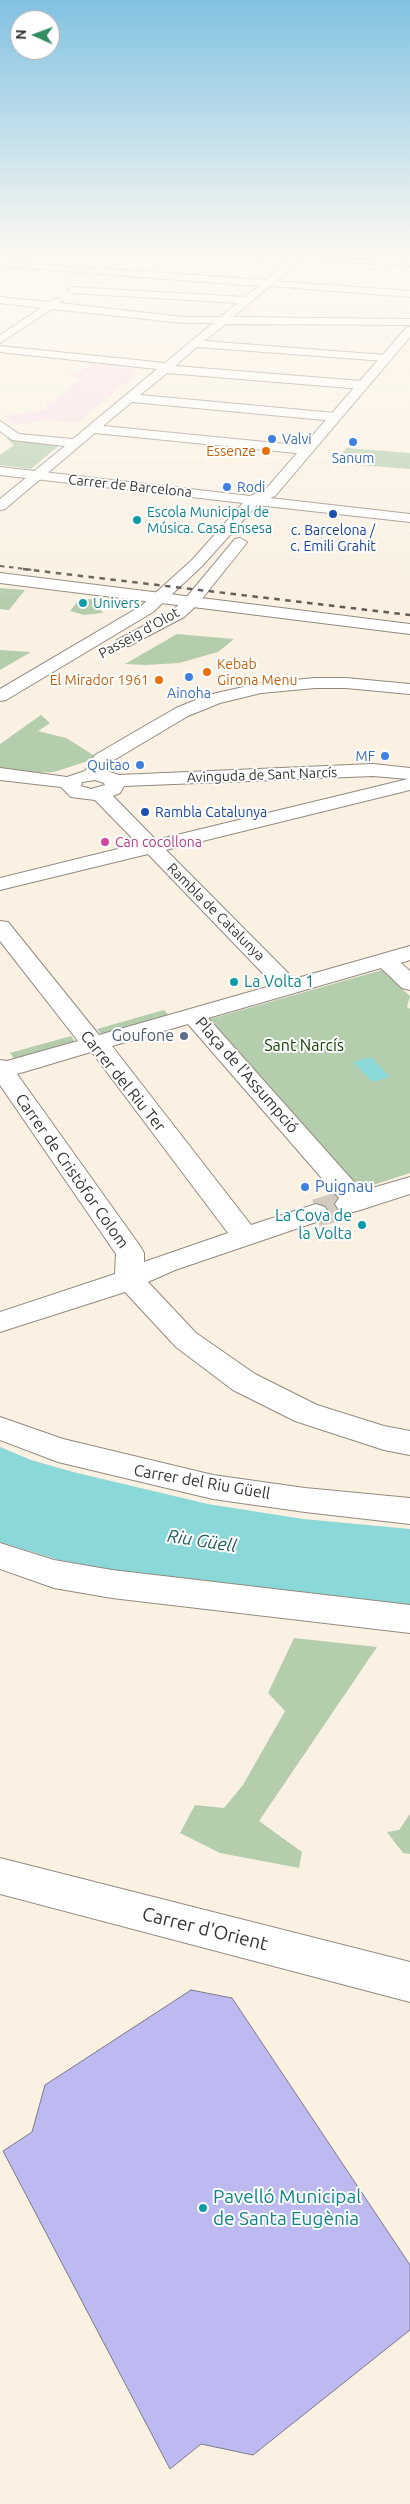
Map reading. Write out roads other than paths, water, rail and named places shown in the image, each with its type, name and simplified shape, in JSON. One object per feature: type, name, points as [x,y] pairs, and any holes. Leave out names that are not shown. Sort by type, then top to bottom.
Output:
[{"type":"street","points":[[0,506],[164,370]]},
{"type":"street","points":[[187,370],[362,385]]},
{"type":"street","points":[[268,502],[306,450],[375,370]]},
{"type":"street","points":[[129,398],[334,417]]},
{"type":"street","points":[[0,425],[16,437],[76,443]]},
{"type":"street","points":[[92,429],[306,450]]},
{"type":"street","name":"Carrer de Barcelona","points":[[0,471],[410,518]]},
{"type":"street","name":"Passeig d'Olot","points":[[0,696],[146,609],[197,563],[254,499]]},
{"type":"street","name":"Passeig d'Olot","points":[[0,713],[84,663],[178,614],[191,602],[251,528]]},
{"type":"street","points":[[0,578],[410,629]]},
{"type":"street","points":[[92,774],[102,759],[182,712],[214,699],[261,688],[315,683],[346,683],[410,689]]},
{"type":"street","name":"Avinguda de Sant Narcís","points":[[107,788],[373,770],[405,779]]},
{"type":"street","points":[[0,774],[70,783],[78,777],[92,774],[107,776],[107,788],[78,793],[71,788],[70,783]]},
{"type":"street","points":[[0,884],[152,847],[405,779]]},
{"type":"street","name":"Rambla de Catalunya","points":[[107,788],[152,847],[290,987]]},
{"type":"street","name":"Carrer del Riu Ter","points":[[0,927],[87,1038],[95,1044],[245,1236]]},
{"type":"street","name":"Plaça de l'Assumpció","points":[[410,953],[192,1015],[352,1203],[410,1185]]},
{"type":"street","points":[[385,960],[410,983]]},
{"type":"street","points":[[1,1069],[95,1044],[192,1015]]},
{"type":"street","name":"Carrer de Cristòfor Colom","points":[[1,1069],[130,1253],[129,1279]]},
{"type":"street","points":[[0,1322],[111,1287],[165,1263],[316,1214]]},
{"type":"street","points":[[129,1279],[186,1340],[244,1382],[306,1414],[384,1438],[410,1443]]},
{"type":"street","name":"Carrer del Riu Güell","points":[[0,1428],[58,1450],[213,1487],[305,1500],[410,1511]]},
{"type":"street","points":[[0,1556],[54,1574],[112,1584],[410,1619]]},
{"type":"street","name":"Carrer d'Orient","points":[[0,1876],[410,1982]]},
{"type":"water","points":[[371,1057],[390,1077],[372,1082],[353,1062]]},
{"type":"water","name":"Riu Güell","points":[[0,1447],[31,1460],[73,1472],[208,1504],[303,1519],[410,1529],[410,1607],[111,1570],[59,1560],[0,1542]]},
{"type":"tunnel","points":[[316,1213],[348,1204]]},
{"type":"railway","points":[[0,566],[34,570]]},
{"type":"railway","points":[[23,569],[410,615]]},
{"type":"place","name":"Valvi","points":[[272,439]]},
{"type":"place","name":"Sanum","points":[[353,442]]},
{"type":"place","name":"Essenze","points":[[266,451]]},
{"type":"place","name":"Rodi","points":[[227,487]]},
{"type":"place","name":"c. Barcelona / c. Emili Grahit","points":[[333,514]]},
{"type":"place","name":"Escola Municipal de Música. Casa Ensesa","points":[[137,520]]},
{"type":"place","name":"Univers","points":[[83,603]]},
{"type":"place","name":"Kebab Girona Menu","points":[[207,672]]},
{"type":"place","name":"Ainoha","points":[[189,677]]},
{"type":"place","name":"El Mirador 1961","points":[[159,680]]},
{"type":"place","name":"MF","points":[[385,756]]},
{"type":"place","name":"Quitao","points":[[140,765]]},
{"type":"place","name":"Rambla Catalunya","points":[[145,812]]},
{"type":"place","name":"Can cocollona","points":[[105,842]]},
{"type":"place","name":"La Volta 1","points":[[234,982]]},
{"type":"place","name":"Goufone","points":[[184,1036]]},
{"type":"place","name":"Puignau","points":[[305,1187]]},
{"type":"place","name":"La Cova de la Volta","points":[[362,1225]]},
{"type":"place","name":"Pavelló Municipal de Santa Eugènia","points":[[203,2208]]},
{"type":"park label","name":"Sant Narcís","points":[[304,1046]]}]
